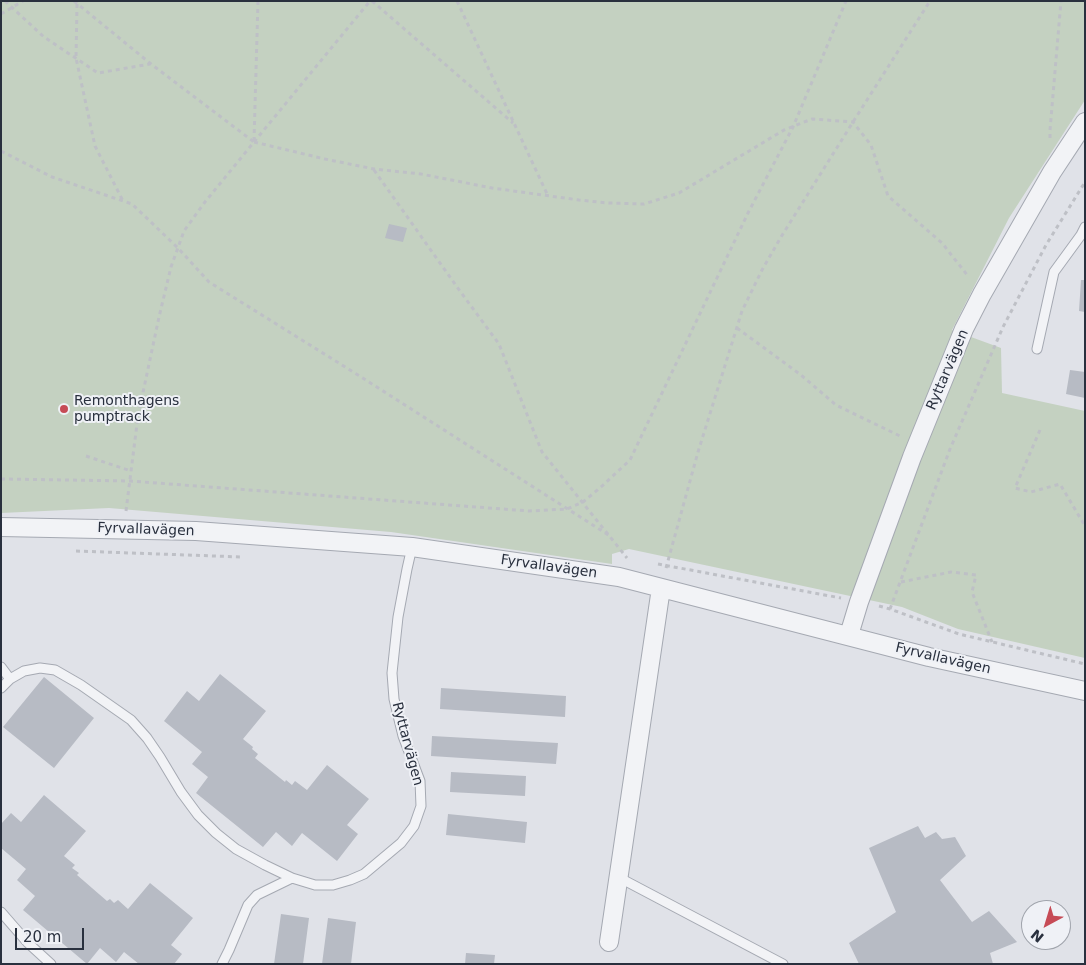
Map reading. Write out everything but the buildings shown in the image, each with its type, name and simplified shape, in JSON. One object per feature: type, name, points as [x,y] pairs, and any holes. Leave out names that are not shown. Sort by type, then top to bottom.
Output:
[{"type":"street","name":"Ryttarvägen","points":[[848,635],[917,444],[964,329],[1052,172],[1085,122]]},
{"type":"street","name":"Fyrvallavägen","points":[[1,527],[196,531],[412,547],[619,577],[929,657],[1085,691]]},
{"type":"street","points":[[608,942],[661,588]]},
{"type":"lane","points":[[1037,349],[1054,272],[1083,233]]},
{"type":"lane","name":"Ryttarvägen","points":[[1,688],[10,679],[24,672],[40,668],[55,670],[81,685],[130,720],[147,738],[198,815],[236,849],[292,878],[315,885],[333,885],[350,880],[364,874],[401,843],[414,826],[421,806],[420,781],[403,736],[394,699],[392,672],[398,617],[412,547]]},
{"type":"lane","points":[[1,667],[10,679]]},
{"type":"lane","points":[[618,877],[783,964]]},
{"type":"lane","points":[[222,964],[248,905],[257,895],[292,878]]},
{"type":"lane","points":[[1,912],[28,943],[52,964]]},
{"type":"path","points":[[5,1],[44,37],[98,73],[151,64]]},
{"type":"path","points":[[1,14],[23,1]]},
{"type":"path","points":[[254,142],[258,1]]},
{"type":"path","points":[[123,529],[138,416],[171,267],[184,232],[205,202],[371,1],[515,125]]},
{"type":"path","points":[[457,1],[548,196]]},
{"type":"path","points":[[1,479],[130,481],[529,512],[567,509],[583,502],[630,460],[748,213],[793,126],[846,1]]},
{"type":"path","points":[[661,588],[698,452],[742,311],[780,237],[930,1]]},
{"type":"path","points":[[1050,139],[1061,1]]},
{"type":"path","points":[[76,2],[151,64],[254,142],[374,169],[421,174],[492,188],[608,203],[644,204],[679,193],[793,126],[812,119],[853,122],[871,144],[888,196],[942,243],[982,294]]},
{"type":"path","points":[[76,2],[76,58],[95,146],[124,202]]},
{"type":"path","points":[[1,151],[52,177],[132,204],[178,248],[209,282],[610,536]]},
{"type":"path","points":[[374,169],[499,344],[542,452],[627,558]]},
{"type":"path","points":[[890,609],[950,449],[1004,327],[1046,245],[1085,182]]},
{"type":"path","points":[[737,328],[836,405],[917,444]]},
{"type":"path","points":[[1040,430],[1014,488],[1031,492],[1060,484],[1085,526]]},
{"type":"path","points":[[86,456],[131,471]]},
{"type":"path","points":[[900,583],[951,572],[976,575],[972,592],[992,642]]},
{"type":"green space","points":[[1,1],[1085,1],[1085,100],[1009,218],[952,330],[1001,348],[1002,393],[1085,411],[1085,658],[958,629],[902,607],[629,549],[612,554],[612,564],[391,532],[109,508],[1,513]]},
{"type":"place","name":"Remonthagens pumptrack","points":[[64,409]]}]
